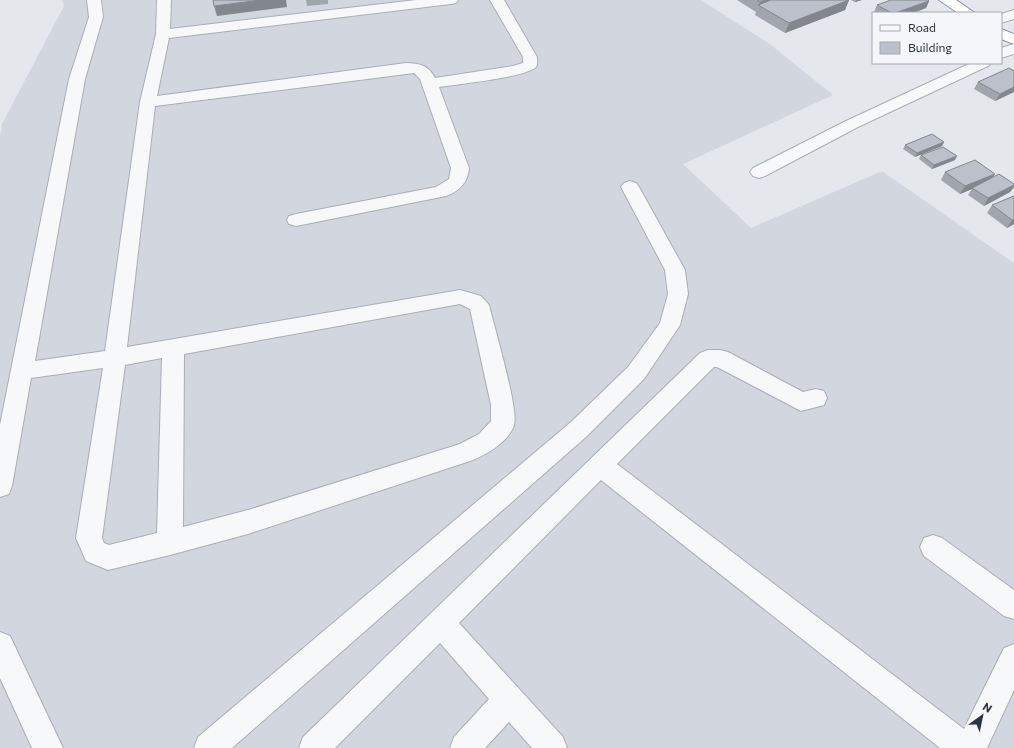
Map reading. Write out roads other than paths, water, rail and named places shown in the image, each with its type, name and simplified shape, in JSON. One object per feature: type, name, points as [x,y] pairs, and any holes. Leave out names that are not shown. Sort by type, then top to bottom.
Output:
[{"type":"highway","points":[[946,0],[966,12]]},
{"type":"highway","points":[[1002,34],[1014,40]]},
{"type":"lane","points":[[0,486],[77,79],[96,17],[94,0]]},
{"type":"lane","points":[[22,371],[115,358],[452,298],[468,298],[479,304],[504,416],[503,424],[487,441],[468,452],[248,522],[108,558],[95,552],[89,538],[115,358],[148,102],[163,34],[164,0]]},
{"type":"lane","points":[[163,34],[451,0]]},
{"type":"lane","points":[[430,84],[516,70],[530,65],[530,57],[497,0]]},
{"type":"lane","points":[[1002,19],[1014,14]]},
{"type":"lane","points":[[1002,54],[1014,48]]},
{"type":"lane","points":[[758,172],[852,124],[980,64]]},
{"type":"lane","points":[[148,102],[406,68],[422,69],[426,72],[460,168],[461,175],[458,182],[445,191],[296,220]]},
{"type":"lane","points":[[209,748],[579,430],[636,373],[670,325],[678,294],[675,270],[630,187]]},
{"type":"lane","points":[[170,543],[173,348]]},
{"type":"lane","points":[[314,748],[441,624],[702,364],[713,358],[720,358],[801,402],[816,398]]},
{"type":"lane","points":[[600,465],[964,748]]},
{"type":"lane","points":[[933,547],[1014,606]]},
{"type":"lane","points":[[441,624],[552,748]]},
{"type":"lane","points":[[0,646],[45,747]]},
{"type":"lane","points":[[971,748],[1014,658]]},
{"type":"lane","points":[[465,748],[508,700]]}]
